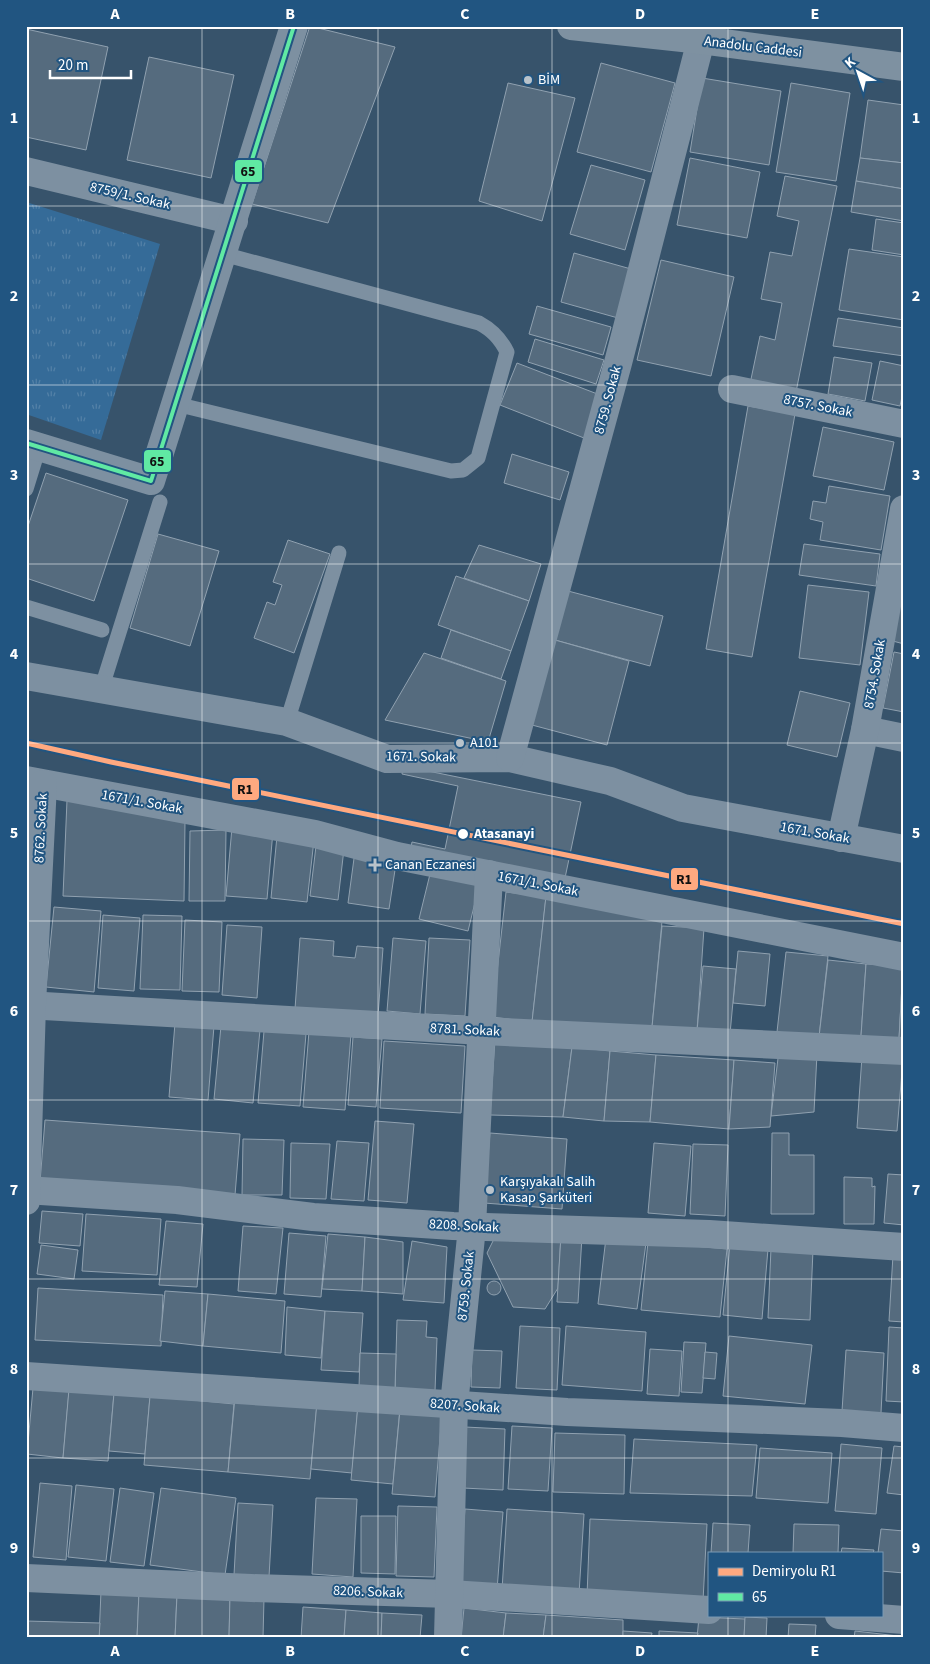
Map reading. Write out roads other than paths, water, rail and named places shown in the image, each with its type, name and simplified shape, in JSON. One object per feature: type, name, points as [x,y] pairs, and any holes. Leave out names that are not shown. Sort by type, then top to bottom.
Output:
[{"type":"highway","name":"Anadolu Caddesi","points":[[571,26],[701,40],[904,67]]},
{"type":"street","points":[[33,445],[151,481],[294,26]]},
{"type":"street","name":"8759. Sokak","points":[[510,758],[618,363],[701,40]]},
{"type":"street","name":"8759/1. Sokak","points":[[26,171],[234,220]]},
{"type":"street","name":"8757. Sokak","points":[[732,389],[904,424]]},
{"type":"street","name":"8754. Sokak","points":[[841,838],[898,578],[904,509]]},
{"type":"street","name":"1671. Sokak","points":[[26,676],[287,722],[387,759],[510,758],[610,781],[683,808],[904,849]]},
{"type":"street","points":[[865,730],[904,738]]},
{"type":"street","name":"1671/1. Sokak","points":[[34,782],[315,834],[397,856],[904,957]]},
{"type":"street","name":"8762. Sokak","points":[[26,1201],[34,782]]},
{"type":"street","name":"8759. Sokak","points":[[448,1638],[454,1405],[472,1227],[489,874]]},
{"type":"street","name":"8781. Sokak","points":[[29,1005],[482,1031],[904,1051]]},
{"type":"street","name":"8208. Sokak","points":[[26,1190],[177,1200],[314,1216],[472,1227],[709,1234],[904,1247]]},
{"type":"street","name":"8207. Sokak","points":[[26,1376],[454,1405],[842,1423],[904,1428]]},
{"type":"street","name":"8206. Sokak","points":[[26,1578],[251,1588],[450,1594],[708,1610]]},
{"type":"street","points":[[852,1616],[904,1620]]},
{"type":"lane","points":[[176,404],[451,471],[463,470],[478,458],[507,352],[496,335],[488,328],[479,323],[223,254]]},
{"type":"lane","points":[[26,489],[33,445]]},
{"type":"lane","points":[[101,690],[160,502]]},
{"type":"lane","points":[[287,722],[339,553]]},
{"type":"lane","points":[[26,607],[102,630]]},
{"type":"rail line","name":"R1","points":[[26,743],[904,924]]},
{"type":"place","name":"BİM","points":[[528,80]]},
{"type":"place","name":"A101","points":[[460,743]]},
{"type":"place","name":"Atasanayi","points":[[463,834]]},
{"type":"place","name":"Canan Eczanesi","points":[[375,865]]},
{"type":"place","name":"Karşıyakalı Salih Kasap Şarküteri","points":[[490,1190]]}]
